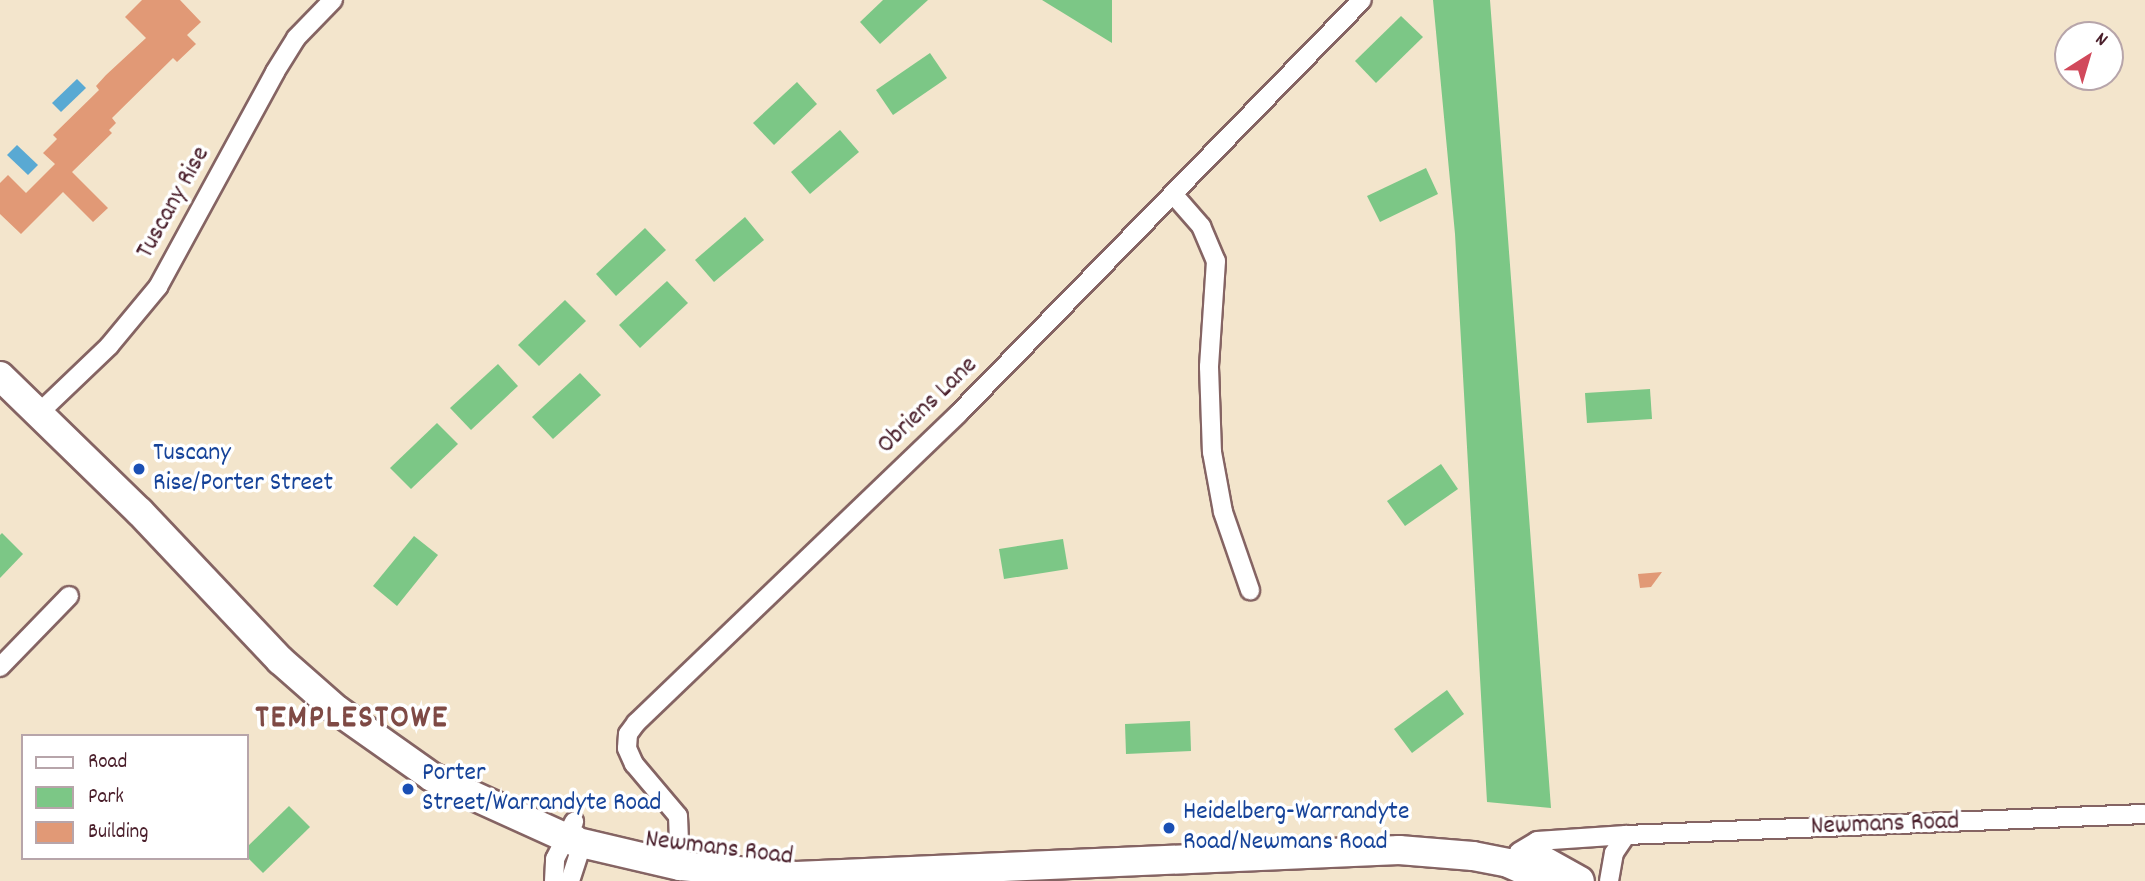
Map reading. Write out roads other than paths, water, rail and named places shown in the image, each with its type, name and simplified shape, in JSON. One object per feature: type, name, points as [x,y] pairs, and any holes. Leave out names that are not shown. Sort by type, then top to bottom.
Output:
[{"type":"main road","name":"Newmans Road","points":[[0,376],[223,598],[280,660],[393,752],[460,793],[573,836],[796,876],[943,867],[1399,850],[1515,856]]},
{"type":"main road","points":[[1515,856],[1548,881]]},
{"type":"main road","points":[[1515,856],[1580,881]]},
{"type":"street","name":"Tuscany Rise","points":[[39,414],[109,346],[158,287],[275,72],[296,38],[333,0]]},
{"type":"street","name":"Obriens Lane","points":[[679,857],[678,816],[634,764],[628,748],[628,734],[636,723],[958,414],[1362,0]]},
{"type":"street","points":[[1174,194],[1201,226],[1216,261],[1209,367],[1212,452],[1223,512],[1250,590]]},
{"type":"street","points":[[0,667],[69,596]]},
{"type":"street","name":"Newmans Road","points":[[1515,856],[1536,841],[1626,835],[2145,814]]},
{"type":"street","points":[[1609,881],[1615,853],[1626,835]]},
{"type":"street","points":[[554,881],[555,859],[573,836]]},
{"type":"street","points":[[570,881],[573,836]]},
{"type":"water","points":[[77,79],[86,88],[61,112],[52,103]]},
{"type":"water","points":[[17,145],[38,165],[28,175],[7,155]]},
{"type":"place","name":"Tuscany Rise/Porter Street","points":[[139,469]]},
{"type":"place","name":"Porter Street/Warrandyte Road","points":[[408,789]]},
{"type":"place","name":"Heidelberg-Warrandyte Road/Newmans Road","points":[[1169,828]]},
{"type":"district","name":"TEMPLESTOWE","points":[[352,720]]}]
